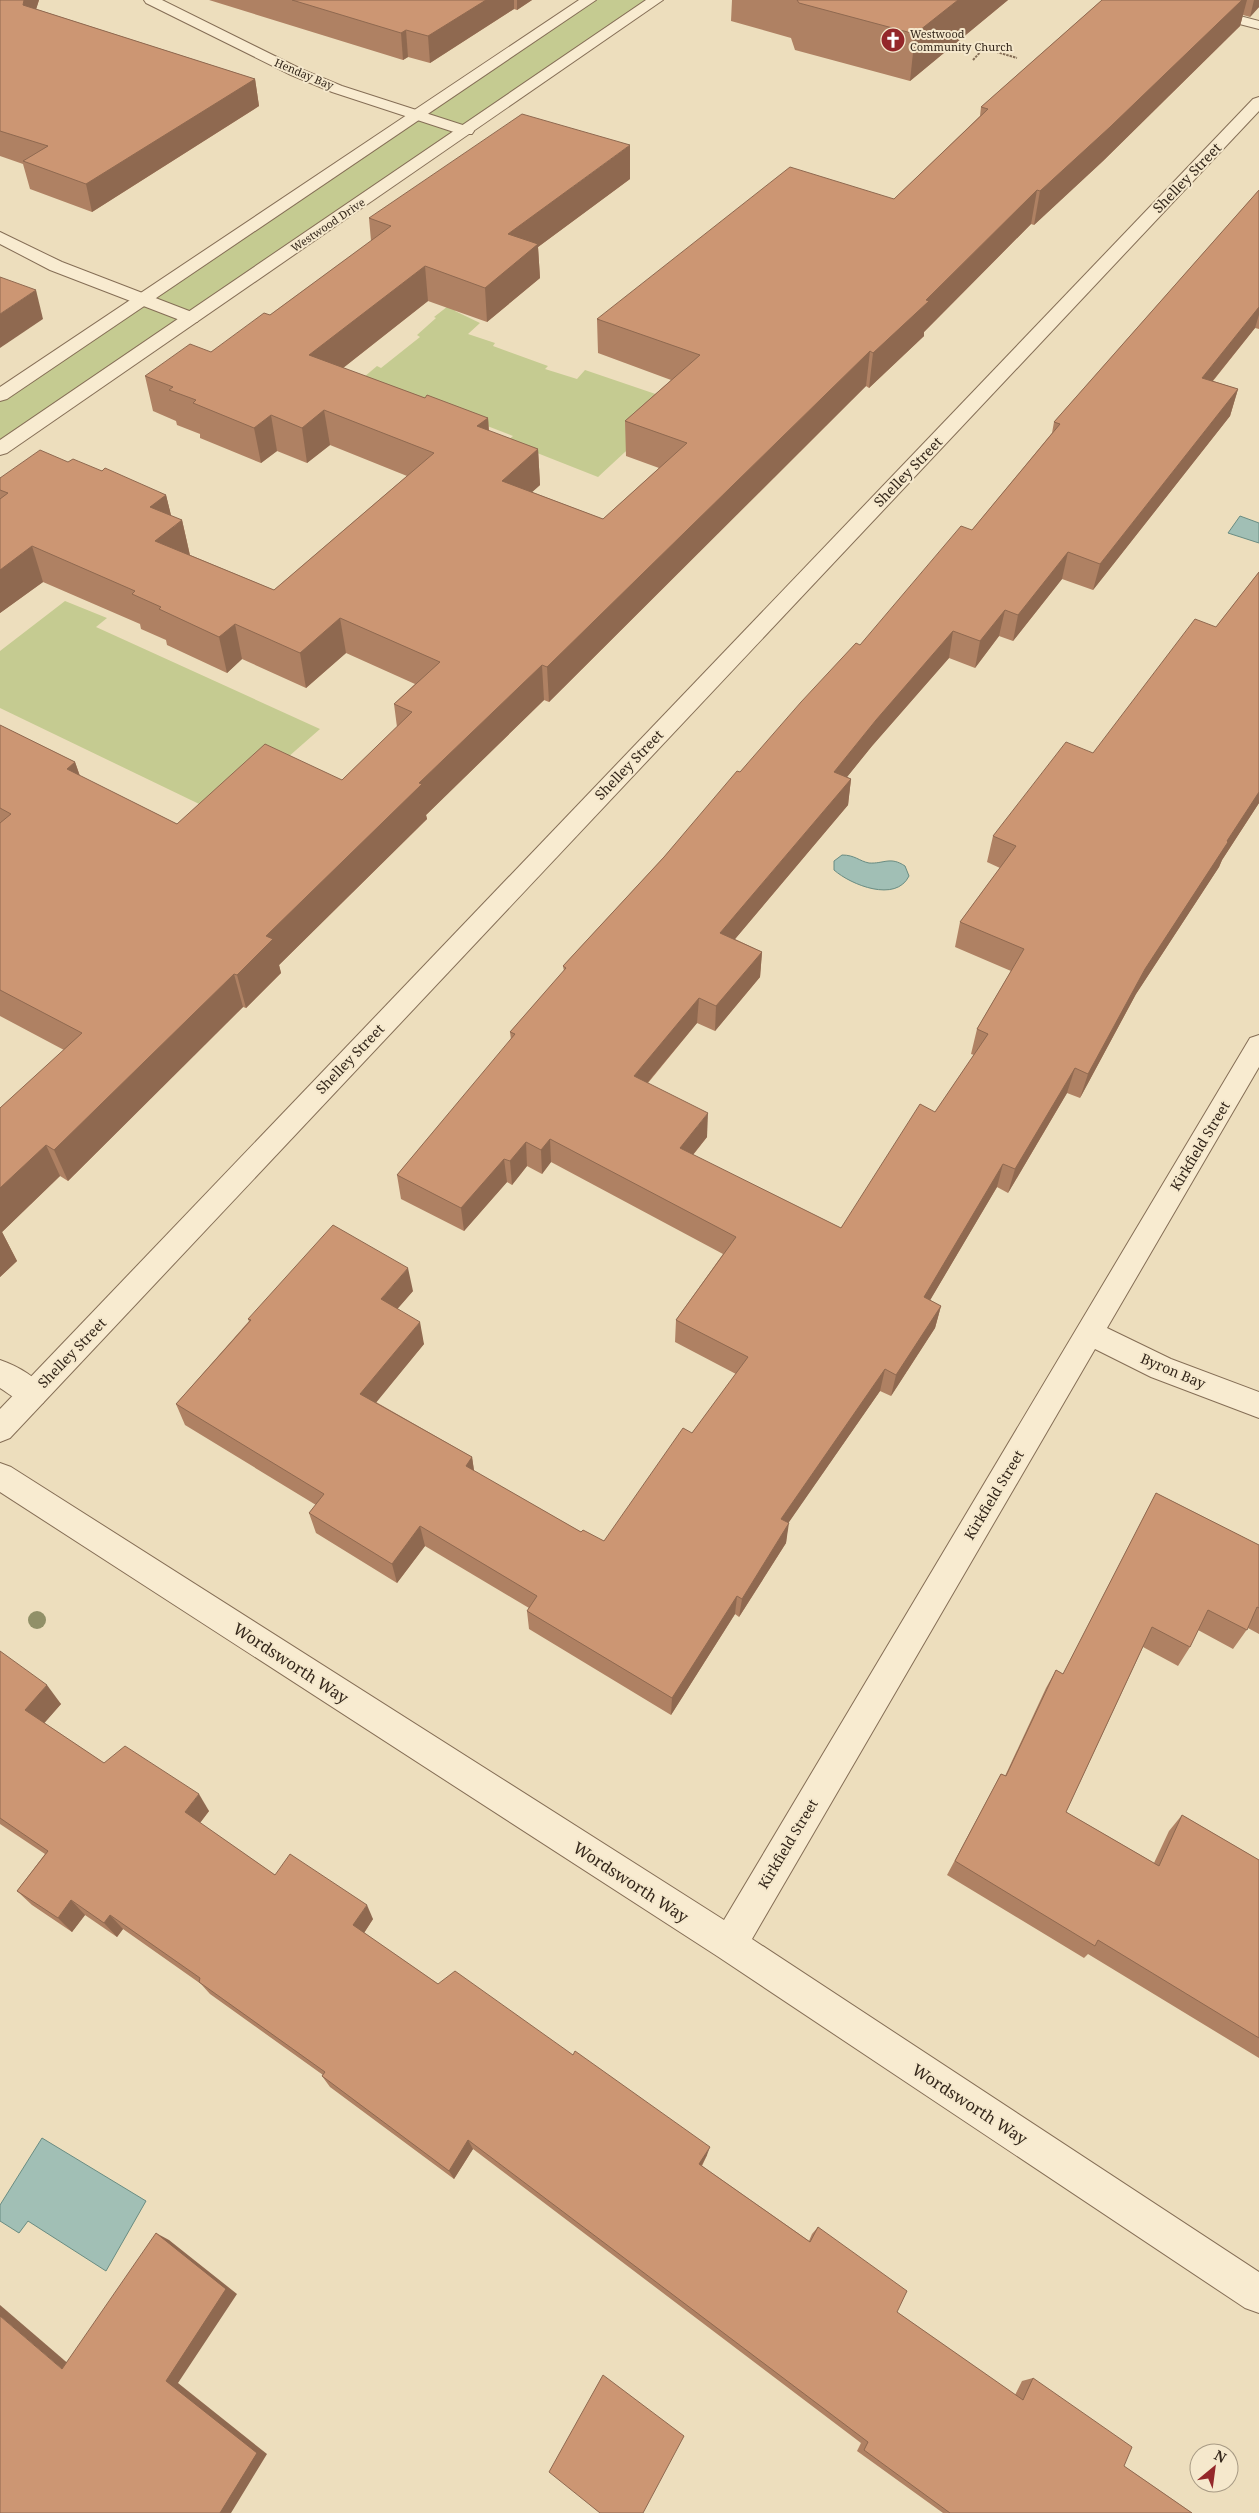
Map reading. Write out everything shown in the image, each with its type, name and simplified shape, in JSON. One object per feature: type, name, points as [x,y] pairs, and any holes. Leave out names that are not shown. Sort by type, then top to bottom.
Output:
[{"type":"street","name":"Henday Bay","points":[[151,0],[296,72],[337,89],[466,130]]},
{"type":"street","points":[[0,395],[589,0]]},
{"type":"street","name":"Westwood Drive","points":[[0,449],[656,0]]},
{"type":"street","points":[[1162,0],[1259,25]]},
{"type":"street","name":"Shelley Street","points":[[0,1429],[1259,102]]},
{"type":"street","points":[[0,237],[56,266],[192,318]]},
{"type":"street","name":"Kirkfield Street","points":[[729,1944],[1259,1046]]},
{"type":"street","name":"Byron Bay","points":[[1090,1333],[1161,1368],[1259,1405]]},
{"type":"street","points":[[0,1372],[33,1394]]},
{"type":"street","name":"Wordsworth Way","points":[[0,1476],[729,1944],[1259,2294]]},
{"type":"path","points":[[976,46],[1017,58]]},
{"type":"path","points":[[973,60],[984,48]]},
{"type":"green space","points":[[589,0],[656,0],[0,449],[0,395]]},
{"type":"green space","points":[[452,303],[455,311],[480,323],[468,334],[495,343],[493,346],[548,366],[545,369],[577,379],[585,370],[679,402],[598,477],[507,441],[513,436],[451,412],[344,394],[377,366],[381,368],[420,337],[417,335],[436,318],[434,317]]},
{"type":"green space","points":[[65,601],[107,618],[96,627],[320,729],[222,815],[0,708],[0,651]]},
{"type":"water","points":[[1240,516],[1259,523],[1259,543],[1228,533]]},
{"type":"water","points":[[842,855],[869,863],[895,861],[905,866],[909,876],[903,884],[894,889],[873,889],[862,886],[834,870],[834,861]]},
{"type":"water","points":[[42,2138],[146,2201],[106,2271],[28,2221],[19,2233],[0,2221],[0,2205]]},
{"type":"building","points":[[0,0],[24,0],[23,5],[255,79],[86,184],[23,161],[48,146],[0,131]]},
{"type":"building","points":[[292,0],[486,0],[428,36],[406,30],[401,33]]},
{"type":"building","points":[[797,0],[958,0],[915,34],[799,3]]},
{"type":"building","points":[[1102,0],[1242,0],[1110,127],[1040,191],[1037,190],[926,300],[929,301],[873,353],[870,351],[547,667],[542,665],[419,783],[422,784],[266,936],[273,939],[237,975],[234,974],[54,1150],[46,1145],[0,1188],[0,1108],[82,1033],[0,990],[0,823],[11,814],[0,808],[0,725],[75,762],[67,769],[177,824],[265,744],[342,780],[412,712],[394,704],[440,662],[340,618],[300,653],[235,624],[219,637],[159,609],[161,607],[132,594],[135,591],[32,546],[0,570],[0,499],[8,493],[0,490],[0,478],[40,450],[68,462],[73,459],[102,471],[105,468],[166,495],[150,507],[182,520],[155,541],[274,590],[434,453],[324,410],[302,428],[271,415],[254,428],[193,403],[196,400],[169,390],[173,387],[145,376],[190,344],[211,352],[264,313],[270,315],[391,226],[369,218],[522,114],[630,145],[508,234],[538,244],[485,288],[425,266],[309,355],[425,398],[427,395],[488,418],[477,426],[538,449],[502,481],[603,519],[687,443],[625,421],[700,355],[597,319],[790,167],[894,199],[988,109],[981,107]]},
{"type":"building","points":[[1259,190],[1259,307],[1202,378],[1238,389],[1100,564],[1068,552],[1018,615],[1005,610],[980,641],[953,631],[834,772],[851,779],[720,933],[762,952],[716,1006],[699,998],[634,1076],[708,1113],[680,1148],[841,1228],[920,1104],[935,1112],[988,1034],[977,1029],[1024,949],[960,922],[1016,846],[993,836],[1066,742],[1093,753],[1195,619],[1216,627],[1259,572],[1259,792],[1145,969],[1088,1074],[1075,1068],[1015,1169],[1003,1164],[924,1297],[941,1306],[896,1375],[885,1369],[781,1519],[789,1523],[742,1599],[737,1596],[672,1698],[527,1611],[537,1596],[420,1526],[392,1564],[309,1513],[324,1494],[176,1404],[251,1320],[248,1319],[333,1225],[408,1268],[381,1299],[420,1322],[360,1394],[472,1457],[466,1466],[581,1532],[583,1530],[604,1541],[683,1428],[692,1433],[748,1357],[676,1320],[736,1237],[550,1139],[541,1150],[526,1142],[510,1161],[504,1159],[461,1208],[397,1175],[515,1034],[510,1032],[566,968],[563,966],[664,857],[737,771],[740,772],[856,643],[860,645],[961,526],[972,530],[1060,424],[1054,422]]},
{"type":"building","points":[[0,277],[36,290],[0,314]]},
{"type":"building","points":[[1156,1493],[1259,1545],[1259,1608],[1257,1607],[1247,1630],[1208,1610],[1190,1647],[1152,1627],[1066,1812],[1159,1866],[1182,1815],[1259,1860],[1259,2038],[1098,1940],[1095,1946],[955,1861],[1001,1774],[1006,1776],[1056,1670],[1063,1674]]},
{"type":"building","points":[[0,1651],[47,1685],[25,1710],[104,1763],[125,1746],[199,1794],[185,1812],[275,1875],[290,1854],[367,1905],[353,1925],[438,1984],[455,1971],[573,2055],[575,2051],[710,2147],[699,2164],[810,2242],[818,2227],[907,2291],[897,2312],[1023,2400],[1033,2378],[1132,2447],[1124,2466],[1192,2513],[950,2513],[864,2450],[868,2442],[468,2140],[449,2171],[322,2076],[325,2072],[199,1982],[200,1978],[110,1915],[104,1923],[71,1900],[58,1918],[17,1891],[48,1851],[0,1818]]},
{"type":"building","points":[[156,2233],[226,2289],[166,2381],[257,2453],[220,2513],[0,2513],[0,2316],[62,2369]]},
{"type":"building","points":[[603,2375],[684,2436],[643,2513],[600,2513],[549,2472]]},
{"type":"place","name":"Westwood Community Church","points":[[893,40]]}]
